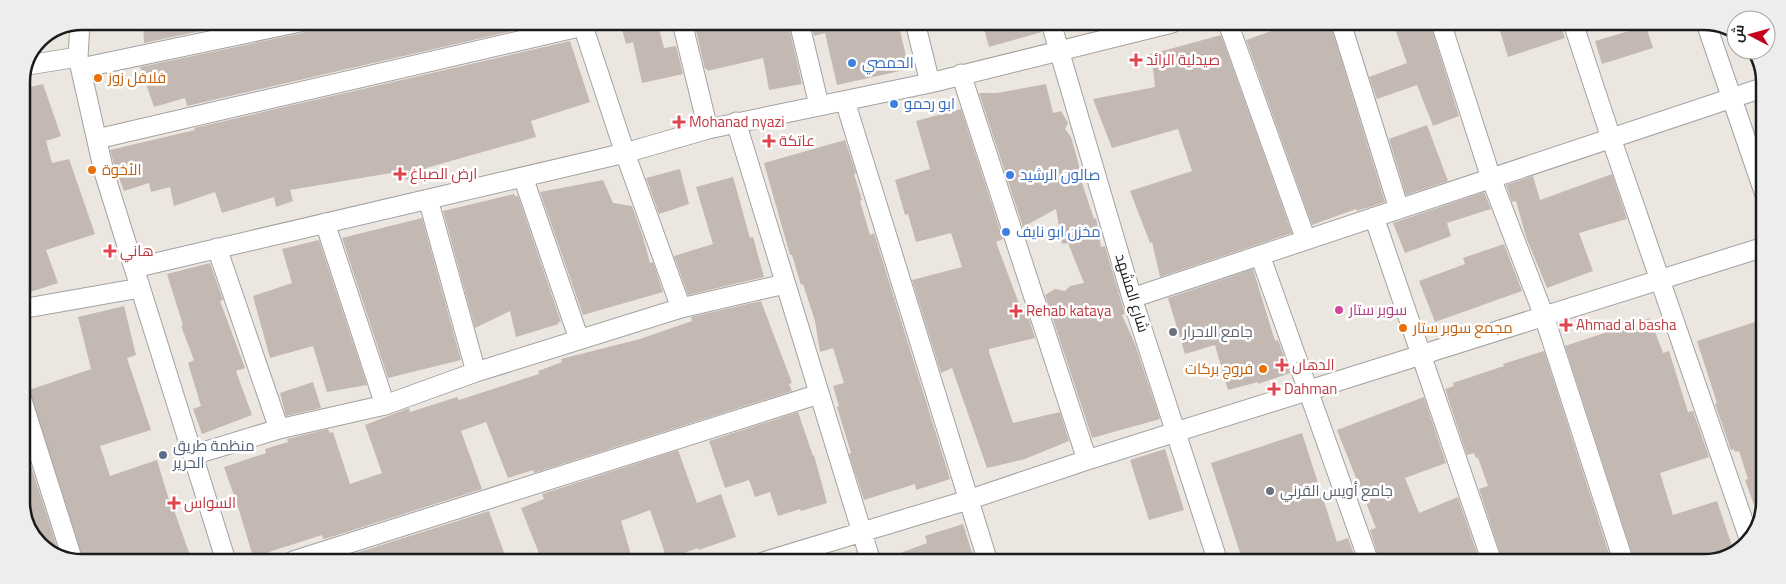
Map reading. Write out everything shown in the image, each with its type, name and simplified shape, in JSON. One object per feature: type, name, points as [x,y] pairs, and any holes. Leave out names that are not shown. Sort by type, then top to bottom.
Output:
[{"type":"street","points":[[80,30],[79,62],[104,172],[224,554]]},
{"type":"street","points":[[33,65],[79,62],[256,30]]},
{"type":"street","points":[[97,139],[549,30]]},
{"type":"street","points":[[584,30],[625,153],[681,308]]},
{"type":"street","points":[[684,30],[708,129]]},
{"type":"street","points":[[802,30],[819,105]]},
{"type":"street","points":[[917,30],[930,83]]},
{"type":"street","name":"شارع المشهد","points":[[1054,30],[1132,298],[1215,554]]},
{"type":"street","points":[[134,268],[625,153],[736,122],[930,83],[1143,30]]},
{"type":"street","points":[[1231,30],[1306,240]]},
{"type":"street","points":[[1343,30],[1399,209]]},
{"type":"street","points":[[1443,30],[1491,178],[1544,316],[1621,554]]},
{"type":"street","points":[[1575,30],[1659,280],[1747,531]]},
{"type":"street","points":[[1708,30],[1756,168]]},
{"type":"street","points":[[961,74],[1087,460]]},
{"type":"street","points":[[1132,298],[1756,90]]},
{"type":"street","points":[[845,101],[985,554]]},
{"type":"street","points":[[736,122],[868,554]]},
{"type":"street","points":[[523,177],[579,339]]},
{"type":"street","points":[[428,199],[476,372]]},
{"type":"street","points":[[1374,217],[1489,554]]},
{"type":"street","points":[[325,223],[385,405]]},
{"type":"street","points":[[217,248],[279,429]]},
{"type":"street","points":[[791,554],[968,500],[1307,390],[1756,250]]},
{"type":"street","points":[[1260,256],[1366,554]]},
{"type":"street","points":[[193,455],[279,429],[385,405],[476,372],[681,308],[785,284]]},
{"type":"street","points":[[30,307],[140,288]]},
{"type":"street","points":[[315,554],[819,394]]},
{"type":"street","points":[[30,425],[70,552]]},
{"type":"building","points":[[143,30],[205,30],[144,43]]},
{"type":"building","points":[[308,30],[516,30],[187,106],[185,98],[154,107],[140,67],[302,33]]},
{"type":"building","points":[[622,30],[659,30],[664,48],[676,46],[683,74],[642,83],[633,42],[626,44]]},
{"type":"building","points":[[696,30],[790,30],[802,84],[769,90],[763,58],[707,71]]},
{"type":"building","points":[[813,30],[900,30],[909,69],[837,85],[825,33],[814,36]]},
{"type":"building","points":[[984,30],[1042,30],[1042,32],[989,47]]},
{"type":"building","points":[[1274,30],[1332,30],[1385,202],[1357,211],[1356,209],[1312,225],[1246,40]]},
{"type":"building","points":[[1395,30],[1432,30],[1459,116],[1433,126],[1417,85],[1377,99],[1369,77],[1407,63]]},
{"type":"building","points":[[1562,30],[1565,38],[1508,57],[1500,31]]},
{"type":"building","points":[[1632,30],[1647,30],[1653,48],[1602,64],[1595,41]]},
{"type":"building","points":[[1221,35],[1292,233],[1160,277],[1152,242],[1150,243],[1130,191],[1192,171],[1178,129],[1112,148],[1093,99],[1155,87],[1153,68],[1144,56]]},
{"type":"building","points":[[570,41],[590,102],[531,121],[536,137],[426,168],[428,174],[406,180],[403,171],[290,190],[293,201],[276,207],[274,197],[222,213],[215,192],[174,206],[170,187],[151,192],[149,183],[124,191],[110,150],[195,130],[194,128]]},
{"type":"building","points":[[43,84],[61,136],[46,141],[52,163],[69,159],[95,234],[46,250],[58,283],[30,292],[30,87]]},
{"type":"building","points":[[1046,84],[1053,113],[1061,111],[1068,123],[1065,129],[1071,137],[1080,169],[1078,171],[1094,219],[1096,218],[1101,247],[1105,246],[1125,314],[1122,315],[1135,344],[1160,419],[1092,438],[1045,295],[1055,289],[1065,291],[1070,286],[1084,283],[1068,243],[1062,244],[1056,209],[1023,227],[979,93],[997,93]]},
{"type":"building","points":[[961,109],[1003,239],[996,242],[1021,309],[1025,306],[1035,338],[989,349],[989,352],[1013,423],[1060,412],[1069,441],[1025,459],[987,468],[952,368],[941,373],[912,280],[962,267],[951,233],[916,242],[908,214],[905,215],[895,180],[930,169],[916,121]]},
{"type":"building","points":[[1427,125],[1448,181],[1406,195],[1389,139]]},
{"type":"building","points":[[845,140],[856,173],[854,174],[862,200],[860,201],[870,235],[874,233],[950,479],[916,490],[915,484],[864,500],[849,454],[851,453],[837,407],[839,406],[833,386],[844,383],[833,348],[820,352],[815,321],[803,284],[801,285],[792,255],[790,255],[764,163]]},
{"type":"building","points":[[680,169],[689,204],[659,214],[646,178]]},
{"type":"building","points":[[1612,174],[1627,219],[1579,233],[1593,271],[1547,288],[1526,237],[1516,201],[1512,202],[1506,185],[1533,176],[1540,200]]},
{"type":"building","points":[[733,177],[750,238],[753,237],[764,277],[688,295],[674,256],[713,244],[696,187]]},
{"type":"building","points":[[603,180],[613,203],[632,206],[650,263],[653,262],[663,292],[583,315],[540,192]]},
{"type":"building","points":[[1484,192],[1491,209],[1447,223],[1451,236],[1405,253],[1393,223]]},
{"type":"building","points":[[514,194],[518,196],[561,322],[516,337],[510,311],[475,328],[443,211]]},
{"type":"building","points":[[422,218],[461,360],[388,378],[342,238]]},
{"type":"building","points":[[319,240],[367,385],[327,392],[313,346],[270,358],[253,296],[292,283],[282,249]]},
{"type":"building","points":[[1504,244],[1522,291],[1435,322],[1419,281],[1465,264],[1463,258]]},
{"type":"building","points":[[210,263],[223,300],[220,301],[245,368],[236,371],[252,415],[202,434],[193,409],[201,406],[188,363],[194,360],[181,326],[183,325],[167,274]]},
{"type":"building","points":[[1253,269],[1275,341],[1278,340],[1290,373],[1258,384],[1258,382],[1228,390],[1215,345],[1185,354],[1168,298]]},
{"type":"building","points":[[761,301],[792,383],[789,384],[792,391],[534,473],[533,470],[508,478],[486,422],[461,431],[482,489],[328,538],[323,539],[322,535],[262,554],[252,554],[224,467],[266,453],[265,449],[288,442],[287,439],[328,429],[330,433],[333,432],[350,484],[382,473],[365,425],[409,408],[410,412],[457,397],[459,400],[539,374],[538,371],[562,362],[561,359],[640,339],[692,321],[691,317]]},
{"type":"building","points":[[124,306],[136,355],[127,358],[151,430],[100,446],[110,476],[157,460],[172,510],[174,510],[190,554],[82,554],[30,393],[30,390],[91,369],[78,317]]},
{"type":"building","points":[[1650,318],[1663,353],[1669,351],[1688,412],[1693,411],[1709,457],[1660,473],[1673,515],[1717,501],[1732,545],[1727,549],[1710,554],[1632,554],[1565,346]]},
{"type":"building","points":[[1756,322],[1756,509],[1745,480],[1748,479],[1739,451],[1731,450],[1715,404],[1717,403],[1697,341]]},
{"type":"building","points":[[1544,351],[1609,554],[1500,554],[1479,489],[1488,486],[1478,458],[1476,458],[1474,453],[1467,455],[1445,389],[1454,386],[1453,383],[1504,366],[1503,364]]},
{"type":"building","points":[[313,382],[321,408],[286,416],[280,393]]},
{"type":"building","points":[[1424,397],[1446,463],[1405,478],[1419,513],[1458,497],[1477,554],[1378,554],[1370,530],[1376,528],[1337,430]]},
{"type":"building","points":[[798,412],[814,455],[827,503],[778,516],[770,492],[755,497],[749,480],[725,488],[709,441]]},
{"type":"building","name":"جامع أويس القرني","points":[[1302,433],[1337,542],[1348,538],[1354,554],[1240,554],[1211,463]]},
{"type":"building","points":[[1165,449],[1184,510],[1149,520],[1130,460]]},
{"type":"building","points":[[678,450],[697,503],[721,494],[736,537],[699,550],[698,548],[681,554],[665,554],[650,510],[621,521],[631,554],[539,554],[521,508],[544,499],[542,494]]},
{"type":"building","points":[[30,463],[57,547],[45,539],[34,522],[30,505]]},
{"type":"building","points":[[489,511],[504,554],[353,554]]},
{"type":"building","points":[[963,524],[972,554],[898,554],[927,543],[925,536]]},
{"type":"place","name":"صيدلية الرائد","points":[[1136,60]]},
{"type":"place","name":"الحمصي","points":[[852,63]]},
{"type":"place","name":"فلافل زوز","points":[[98,78]]},
{"type":"place","name":"ابو رحمو","points":[[894,104]]},
{"type":"place","name":"Mohanad nyazi","points":[[679,122]]},
{"type":"place","name":"عاتكة","points":[[769,141]]},
{"type":"place","name":"الأخوة","points":[[92,170]]},
{"type":"place","name":"ارض الصباغ","points":[[400,174]]},
{"type":"place","name":"صالون الرشيد","points":[[1010,175]]},
{"type":"place","name":"مخزن ابو نايف","points":[[1006,232]]},
{"type":"place","name":"هاني","points":[[110,251]]},
{"type":"place","name":"سوبر ستار","points":[[1339,310]]},
{"type":"place","name":"Rehab kataya","points":[[1016,311]]},
{"type":"place","name":"Ahmad al basha","points":[[1566,325]]},
{"type":"place","name":"مجمع سوبر ستار","points":[[1403,328]]},
{"type":"place","name":"جامع الاحرار","points":[[1173,332]]},
{"type":"place","name":"الدهان","points":[[1282,365]]},
{"type":"place","name":"فروج بركات","points":[[1263,369]]},
{"type":"place","name":"Dahman","points":[[1274,389]]},
{"type":"place","name":"منظمة طريق الحرير","points":[[163,455]]},
{"type":"place","name":"جامع أويس القرني","points":[[1270,491]]},
{"type":"place","name":"السواس","points":[[174,503]]}]
